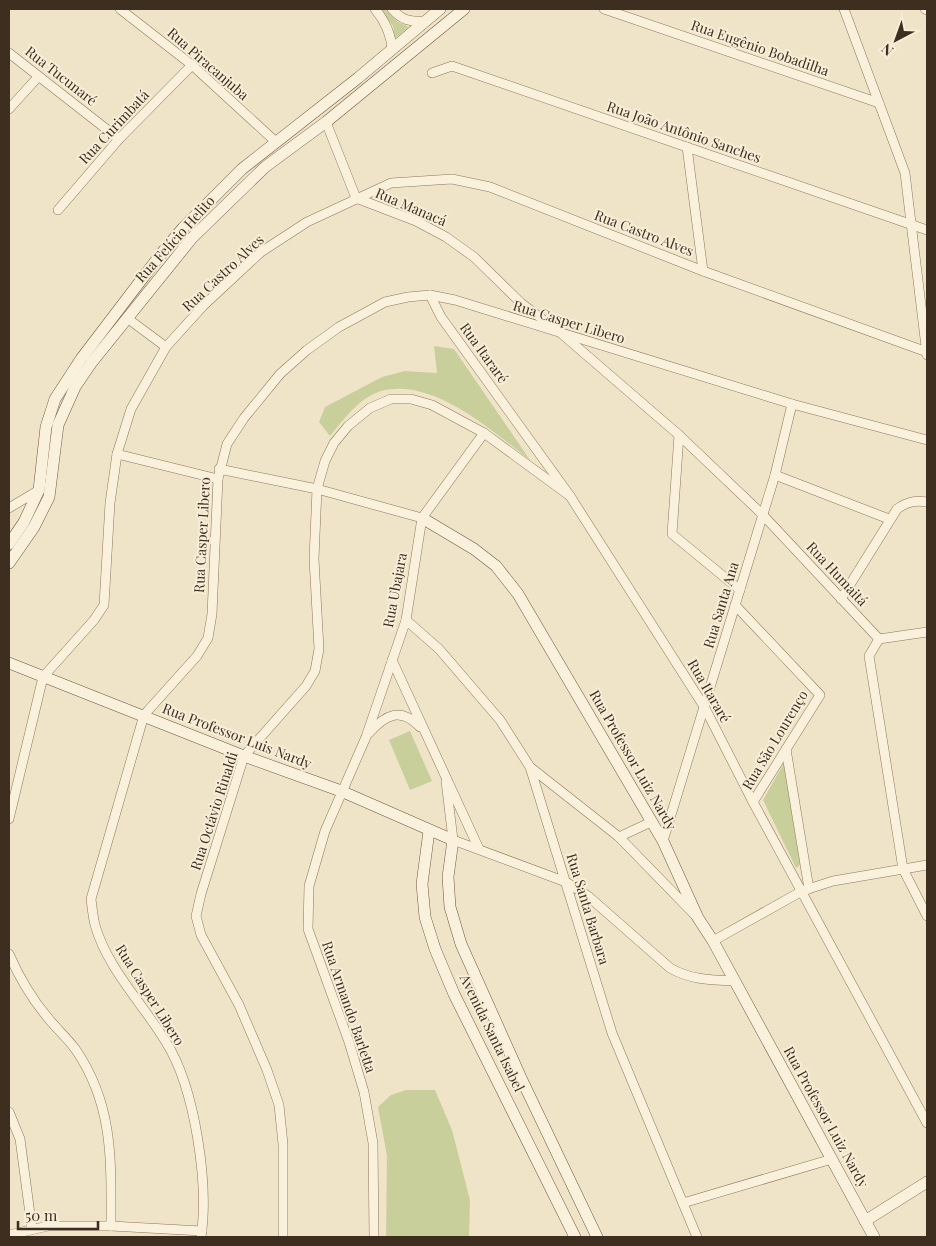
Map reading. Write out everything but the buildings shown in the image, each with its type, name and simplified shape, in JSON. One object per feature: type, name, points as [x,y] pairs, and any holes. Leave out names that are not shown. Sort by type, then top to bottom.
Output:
[{"type":"main road","name":"Rua Felício Helito","points":[[9,544],[24,522],[39,490],[46,427],[59,394],[81,359],[183,228],[242,168],[440,9]]},
{"type":"main road","name":"Rua Felício Helito","points":[[9,563],[38,521],[48,497],[58,425],[75,387],[127,318],[192,238],[265,167],[326,122],[464,9]]},
{"type":"main road","name":"Rua Professor Luiz Nardy","points":[[422,518],[474,549],[496,566],[518,594],[650,822],[663,841],[698,918],[713,941],[874,1237]]},
{"type":"main road","name":"Rua Professor Luis Nardy","points":[[9,663],[244,756],[341,791],[453,840]]},
{"type":"main road","name":"Avenida Santa Isabel","points":[[429,831],[422,884],[426,917],[435,949],[454,994],[575,1237]]},
{"type":"main road","name":"Avenida Santa Isabel","points":[[453,840],[448,878],[450,907],[461,944],[521,1078],[597,1237]]},
{"type":"main road","points":[[865,1221],[927,1182]]},
{"type":"street","name":"Rua Piracanjuba","points":[[120,9],[192,65],[276,142]]},
{"type":"street","points":[[375,9],[387,26],[391,37],[392,49]]},
{"type":"street","points":[[392,9],[399,17],[408,22],[424,21]]},
{"type":"street","name":"Rua Eugênio Bobadilha","points":[[604,9],[879,103]]},
{"type":"street","points":[[844,9],[904,173],[927,354]]},
{"type":"street","name":"Rua Tucunaré","points":[[9,53],[119,138]]},
{"type":"street","name":"Rua Curimbatá","points":[[58,210],[119,138],[192,65]]},
{"type":"street","name":"Rua João Antônio Sanches","points":[[432,74],[452,66],[927,230]]},
{"type":"street","points":[[9,109],[38,76]]},
{"type":"street","name":"Rua Manacá","points":[[326,122],[356,198],[416,221],[446,237],[474,257],[521,303],[562,334]]},
{"type":"street","points":[[687,147],[703,271]]},
{"type":"street","name":"Rua Castro Alves","points":[[43,677],[94,620],[104,605],[110,503],[117,454],[131,409],[166,347],[204,305],[261,252],[307,222],[391,183],[452,180],[480,185],[703,271],[927,354]]},
{"type":"street","name":"Rua Casper Libero","points":[[201,1234],[203,1204],[197,1134],[187,1091],[168,1044],[104,948],[95,925],[91,899],[144,715],[197,656],[208,638],[212,614],[219,474],[227,444],[244,418],[280,374],[307,350],[338,327],[385,302],[408,296],[430,295],[455,300],[792,404],[927,440]]},
{"type":"street","name":"Rua Itararé","points":[[430,295],[441,317],[570,496],[705,708],[752,802],[805,890],[927,1123]]},
{"type":"street","points":[[127,318],[166,347]]},
{"type":"street","name":"Rua Humaitá","points":[[562,334],[679,435],[762,514],[879,639]]},
{"type":"street","name":"Rua Octávio Rinaldi","points":[[283,1237],[283,1144],[279,1105],[267,1070],[239,1004],[201,935],[196,916],[201,894],[244,756],[306,686],[315,671],[318,661],[314,559],[317,489],[325,461],[334,443],[348,426],[370,408],[391,399],[410,399],[432,405],[484,433],[570,496]]},
{"type":"street","name":"Rua Santa Ana","points":[[663,841],[775,474],[792,404]]},
{"type":"street","name":"Rua Ubajara","points":[[341,791],[366,737],[406,620],[422,518],[484,433]]},
{"type":"street","points":[[679,435],[672,534],[740,590]]},
{"type":"street","name":"Rua Professor Luiz Nardy","points":[[117,454],[219,474],[317,489],[422,518]]},
{"type":"street","points":[[775,474],[889,519]]},
{"type":"street","points":[[9,508],[39,490]]},
{"type":"street","points":[[841,599],[889,519],[897,509],[906,503],[919,500],[927,502]]},
{"type":"street","name":"Rua São Lourenço","points":[[735,605],[819,692],[819,698],[752,802]]},
{"type":"street","name":"Rua Santa Barbara","points":[[406,620],[439,649],[500,720],[530,767],[612,1033],[697,1237]]},
{"type":"street","points":[[927,632],[879,639],[869,656],[903,869],[927,916]]},
{"type":"street","points":[[392,660],[446,781],[479,849]]},
{"type":"street","points":[[9,819],[43,677]]},
{"type":"street","points":[[366,737],[379,721],[400,714],[412,718],[424,731]]},
{"type":"street","points":[[786,749],[805,890]]},
{"type":"street","points":[[530,767],[619,837],[698,918]]},
{"type":"street","points":[[446,781],[453,840],[566,882],[588,896],[670,968],[684,976],[700,980],[734,981]]},
{"type":"street","name":"Rua Armando Barletta","points":[[341,791],[324,831],[309,886],[308,929],[349,1042],[364,1092],[373,1144],[374,1237]]},
{"type":"street","points":[[619,837],[650,822]]},
{"type":"street","points":[[713,941],[805,890],[833,881],[927,864]]},
{"type":"street","points":[[9,954],[26,988],[47,1017],[75,1049],[93,1079],[105,1114],[111,1149],[111,1226]]},
{"type":"street","points":[[9,1112],[20,1139],[32,1229]]},
{"type":"street","points":[[683,1203],[832,1159]]},
{"type":"street","points":[[9,1235],[48,1226],[111,1226],[201,1234]]},
{"type":"green space","points":[[380,9],[385,9],[398,22],[409,27],[395,38],[393,26]]},
{"type":"green space","points":[[434,346],[454,349],[530,460],[461,409],[421,392],[401,389],[381,391],[373,394],[352,410],[330,436],[319,422],[325,407],[382,377],[405,371],[437,373]]},
{"type":"green space","points":[[410,731],[432,781],[410,790],[389,740]]},
{"type":"green space","points":[[784,763],[800,865],[796,868],[763,800]]},
{"type":"green space","points":[[406,1090],[435,1090],[452,1130],[470,1200],[469,1237],[386,1237],[387,1156],[378,1107],[391,1095]]}]
